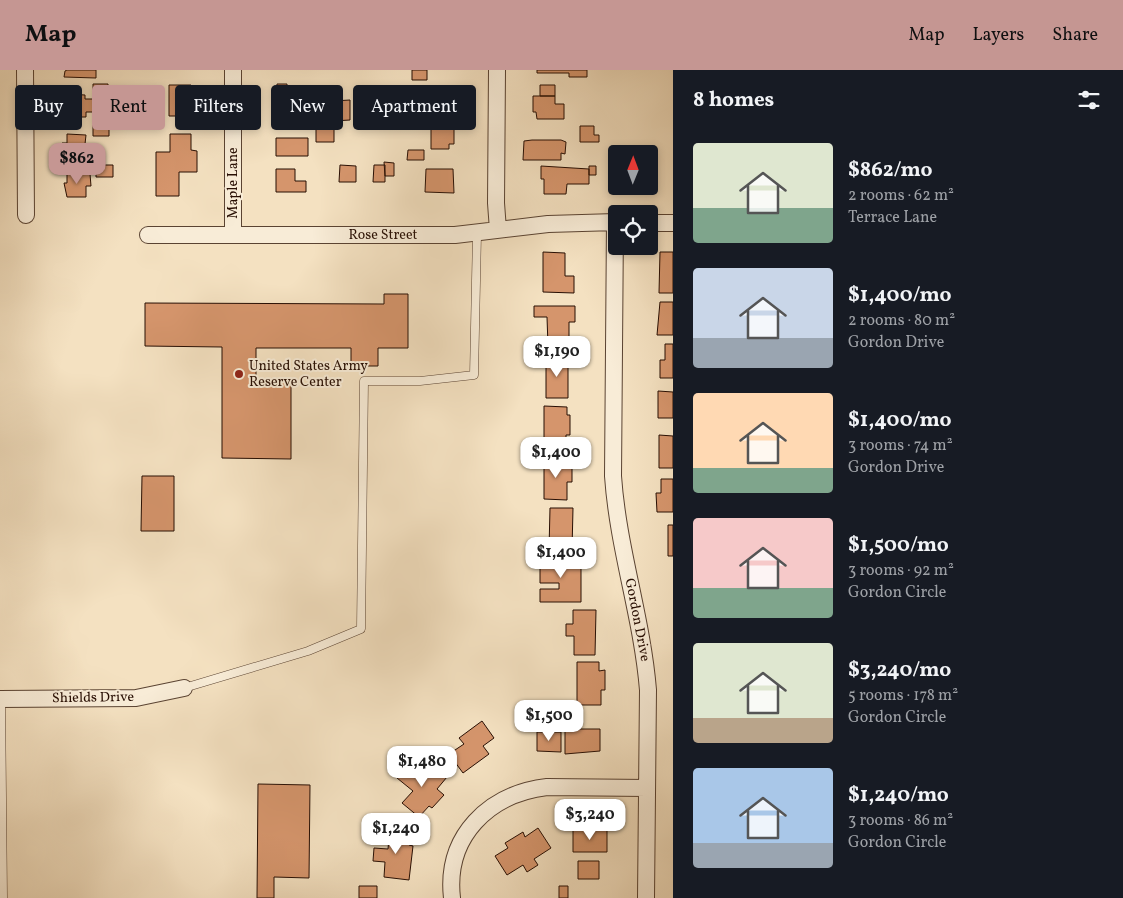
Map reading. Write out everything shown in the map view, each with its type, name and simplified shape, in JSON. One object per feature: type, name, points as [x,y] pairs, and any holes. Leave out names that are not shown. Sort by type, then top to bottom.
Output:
[{"type":"street","points":[[25,70],[26,215]]},
{"type":"street","name":"Maple Lane","points":[[233,70],[233,235]]},
{"type":"street","points":[[497,70],[496,202],[498,230]]},
{"type":"street","name":"Rose Street","points":[[148,235],[477,234],[548,224],[608,222]]},
{"type":"street","points":[[658,223],[673,223]]},
{"type":"street","name":"Gordon Drive","points":[[616,255],[613,476],[621,540],[635,597],[646,660],[648,690],[646,898]]},
{"type":"street","name":"Shields Drive","points":[[0,699],[136,698],[184,688]]},
{"type":"street","points":[[452,898],[452,874],[456,855],[464,836],[476,819],[506,798],[531,789],[547,787],[647,788]]},
{"type":"lane","points":[[184,688],[308,650],[361,629],[364,381],[420,380],[474,375],[477,234]]},
{"type":"lane","points":[[0,699],[3,898]]},
{"type":"building","points":[[67,70],[96,70],[96,78],[64,77]]},
{"type":"building","points":[[412,70],[427,70],[427,80],[412,80]]},
{"type":"building","points":[[537,70],[587,70],[587,77],[569,77],[569,73],[537,73]]},
{"type":"building","points":[[169,85],[175,85],[175,116],[169,116]]},
{"type":"building","points":[[540,85],[555,85],[555,96],[540,96]]},
{"type":"building","points":[[82,95],[85,95],[85,99],[92,99],[92,112],[86,112],[86,117],[82,117]]},
{"type":"building","points":[[533,96],[555,96],[555,104],[564,104],[564,119],[537,119],[536,112],[533,112]]},
{"type":"building","points":[[343,100],[350,100],[350,120],[343,120]]},
{"type":"building","points":[[580,126],[594,126],[594,135],[599,135],[599,142],[580,142]]},
{"type":"building","points":[[93,130],[109,130],[109,136],[93,136]]},
{"type":"building","points":[[316,130],[334,130],[334,142],[316,142]]},
{"type":"building","points":[[431,130],[454,130],[454,144],[449,144],[449,149],[431,149]]},
{"type":"building","points":[[67,134],[86,135],[85,144],[96,145],[96,157],[67,157],[67,149],[62,149],[62,143],[67,143]]},
{"type":"building","points":[[170,134],[191,134],[191,150],[197,151],[197,172],[179,172],[179,196],[156,196],[156,152],[170,152]]},
{"type":"building","points":[[276,138],[308,138],[308,156],[276,156]]},
{"type":"building","points":[[561,140],[566,142],[565,154],[561,153],[561,160],[523,160],[524,141]]},
{"type":"building","points":[[408,150],[424,150],[424,160],[407,160]]},
{"type":"building","points":[[384,162],[394,163],[394,176],[385,176]]},
{"type":"building","points":[[96,165],[113,165],[113,177],[96,177]]},
{"type":"building","points":[[340,165],[356,166],[356,182],[339,182]]},
{"type":"building","points":[[374,165],[385,165],[385,182],[373,182]]},
{"type":"building","points":[[541,166],[589,169],[589,184],[567,184],[566,194],[544,194],[544,179],[541,179]]},
{"type":"building","points":[[589,166],[596,166],[596,175],[589,175]]},
{"type":"building","points":[[276,169],[295,169],[295,181],[306,181],[306,192],[276,192]]},
{"type":"building","points":[[426,169],[453,169],[454,193],[425,192]]},
{"type":"building","points":[[67,174],[90,174],[91,186],[86,186],[86,197],[67,197],[64,183],[67,183]]},
{"type":"building","points":[[543,252],[565,253],[565,276],[574,276],[574,293],[543,292]]},
{"type":"building","points":[[660,252],[673,252],[673,293],[659,293]]},
{"type":"building","name":"United States Army Reserve Center","points":[[384,294],[408,294],[408,348],[378,348],[378,366],[351,366],[351,348],[256,348],[256,381],[291,381],[291,459],[222,458],[222,347],[145,346],[145,303],[384,304]]},
{"type":"building","points":[[660,302],[673,302],[673,335],[657,335]]},
{"type":"building","points":[[534,306],[575,306],[575,322],[569,322],[569,346],[548,346],[547,317],[534,317]]},
{"type":"building","points":[[665,344],[673,344],[673,378],[660,378],[660,360],[665,360]]},
{"type":"building","points":[[546,357],[568,358],[568,398],[546,398]]},
{"type":"building","points":[[658,391],[673,392],[673,418],[658,418]]},
{"type":"building","points":[[544,406],[567,407],[567,415],[570,415],[570,435],[566,435],[566,448],[544,448]]},
{"type":"building","points":[[659,435],[673,436],[673,468],[659,468]]},
{"type":"building","points":[[544,457],[565,458],[565,467],[572,467],[572,482],[567,482],[567,500],[544,499]]},
{"type":"building","points":[[142,476],[174,476],[174,531],[141,531]]},
{"type":"building","points":[[661,479],[673,479],[673,512],[657,512],[656,493],[661,493]]},
{"type":"building","points":[[550,508],[573,508],[572,550],[549,550]]},
{"type":"building","points":[[668,525],[673,525],[673,556],[668,556]]},
{"type":"building","points":[[581,557],[581,602],[540,602],[540,589],[559,589],[559,583],[540,583],[540,558]]},
{"type":"building","points":[[573,610],[596,610],[595,655],[574,655],[574,636],[566,636],[566,624],[573,624]]},
{"type":"building","points":[[577,662],[599,662],[599,671],[605,670],[605,690],[601,690],[601,705],[577,705]]},
{"type":"building","points":[[482,721],[494,738],[483,746],[489,754],[463,773],[449,754],[464,744],[459,738]]},
{"type":"building","points":[[565,729],[600,729],[600,751],[565,754]]},
{"type":"building","points":[[537,732],[561,732],[561,752],[537,751]]},
{"type":"building","points":[[409,764],[424,776],[433,765],[447,777],[437,789],[444,795],[432,808],[429,806],[419,817],[402,803],[413,791],[397,778]]},
{"type":"building","points":[[258,784],[310,785],[309,878],[274,877],[274,898],[257,898]]},
{"type":"building","points":[[390,828],[410,830],[409,845],[413,846],[409,880],[384,877],[385,862],[373,861],[374,848],[388,849]]},
{"type":"building","points":[[538,828],[551,848],[534,859],[538,865],[527,872],[523,865],[507,875],[495,856],[508,848],[505,843],[523,832],[525,837]]},
{"type":"building","points":[[573,830],[607,830],[607,852],[573,852]]},
{"type":"building","points":[[578,861],[599,861],[599,879],[578,879]]},
{"type":"building","points":[[359,886],[377,886],[377,898],[359,898]]},
{"type":"building","points":[[559,886],[568,886],[568,898],[559,898]]},
{"type":"place","name":"United States Army Reserve Center","points":[[239,374]]}]
